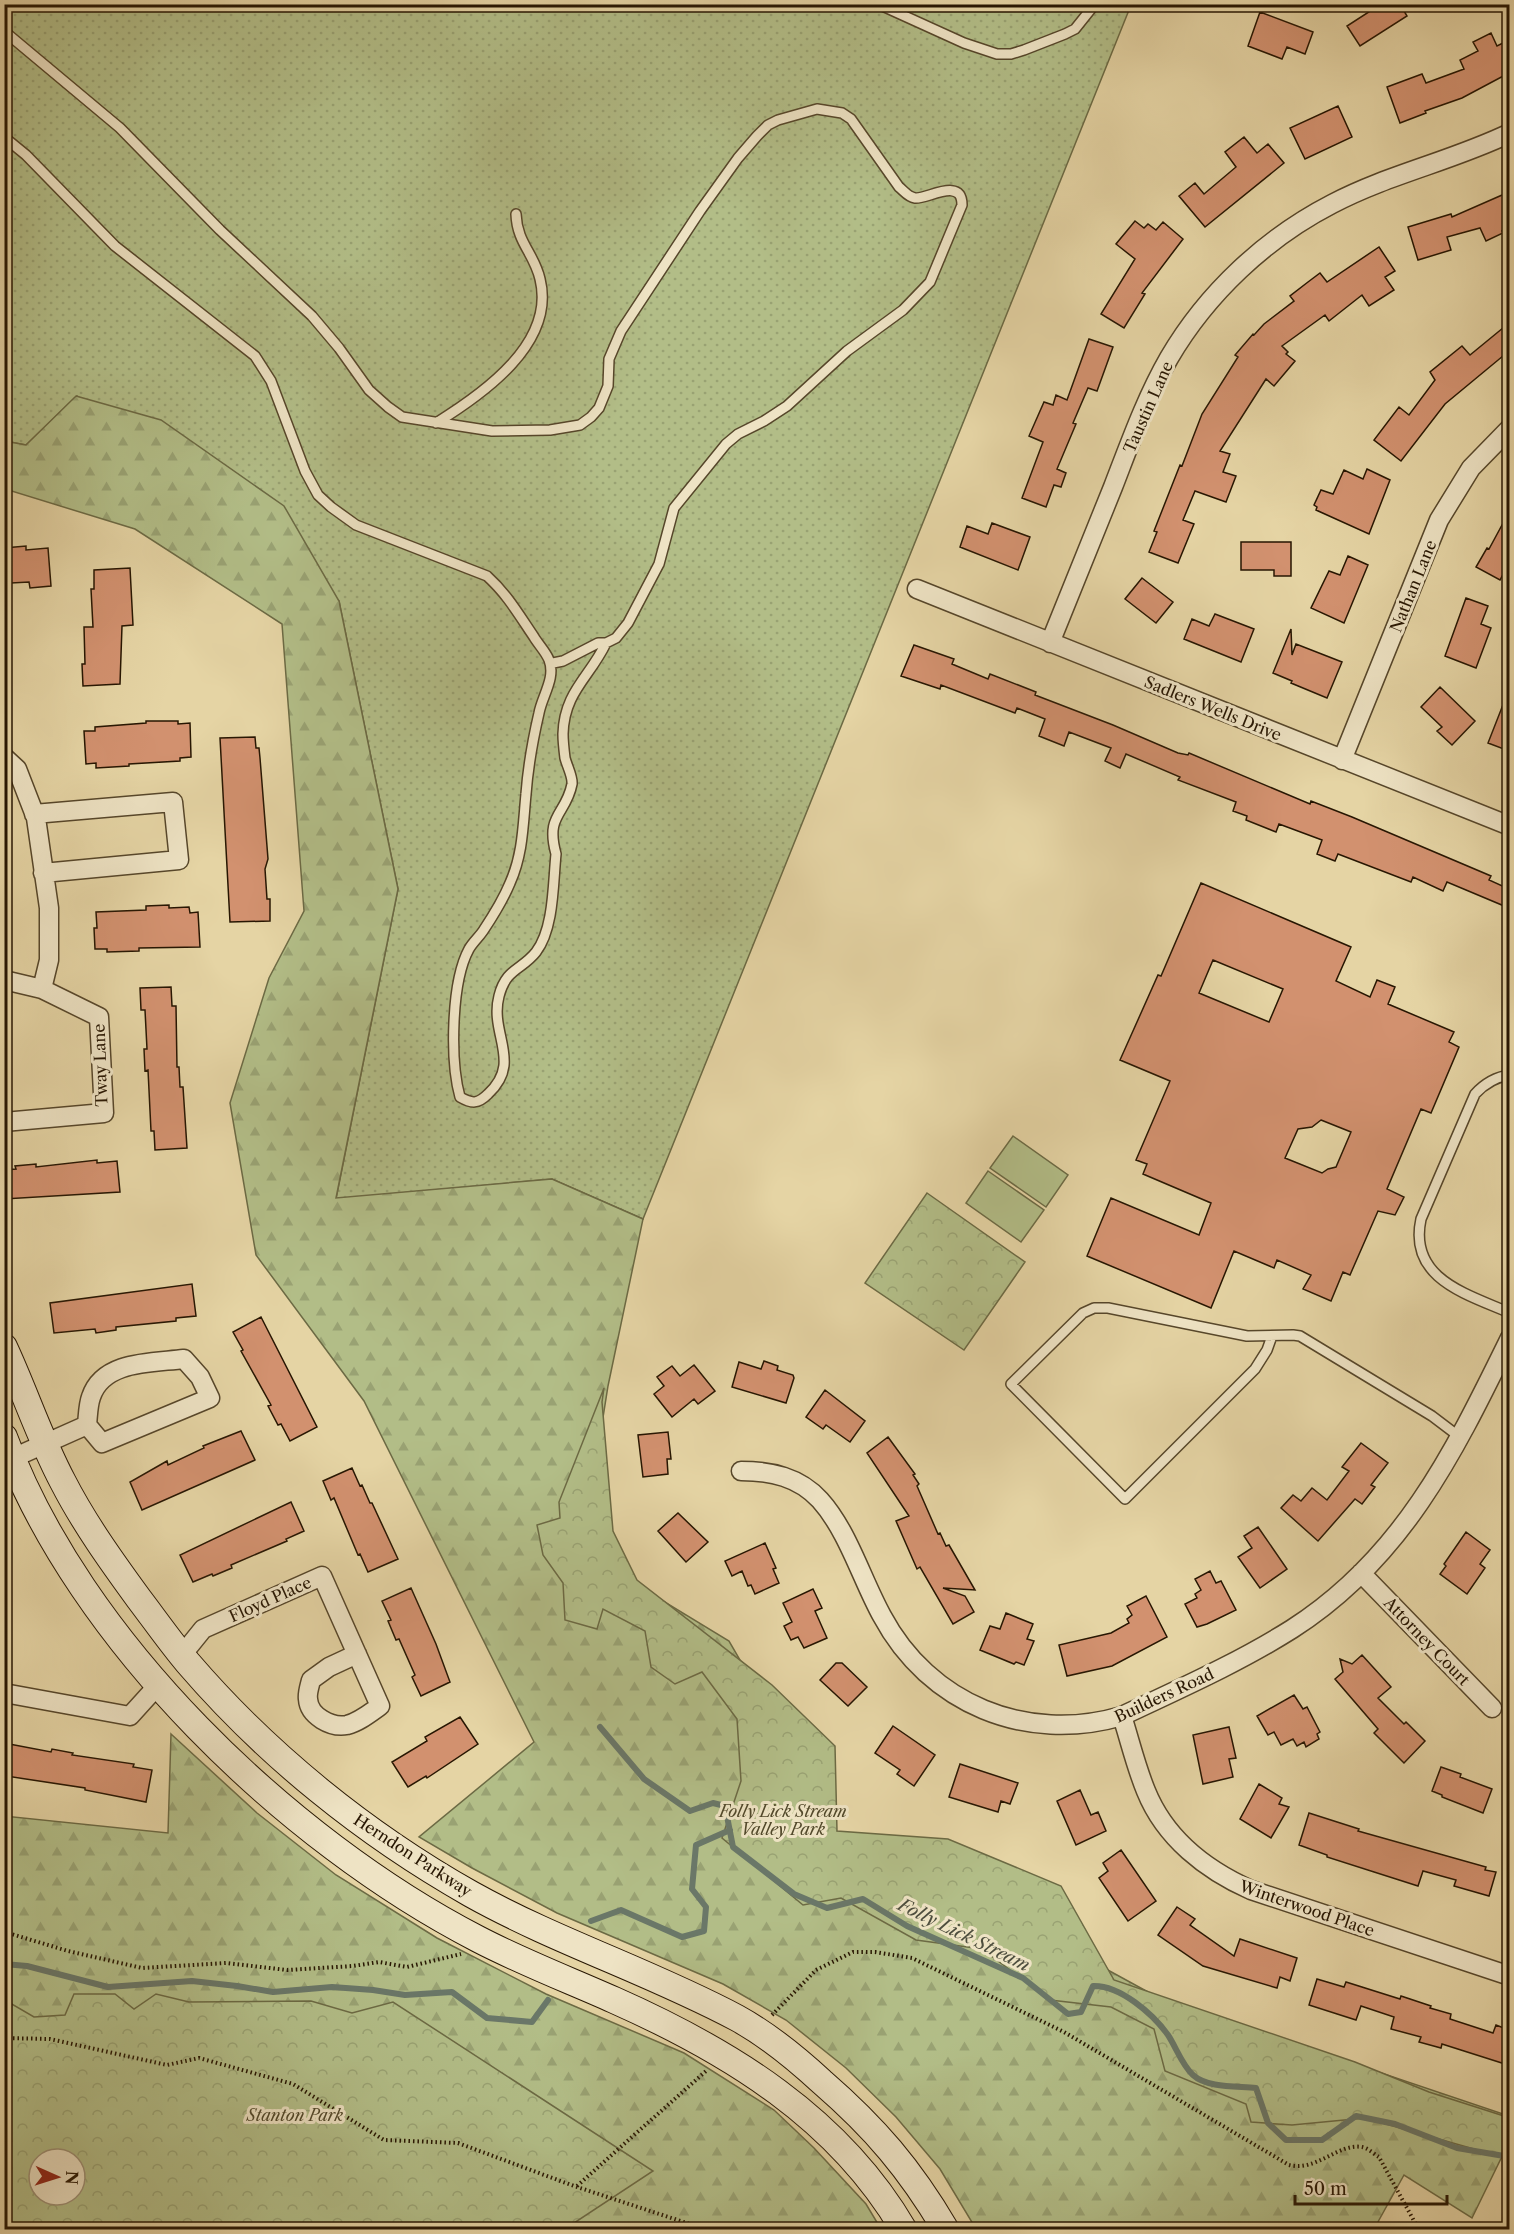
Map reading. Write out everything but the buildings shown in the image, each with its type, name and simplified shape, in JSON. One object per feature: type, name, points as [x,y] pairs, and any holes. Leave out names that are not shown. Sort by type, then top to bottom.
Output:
[{"type":"main road","name":"Herndon Parkway","points":[[4,1347],[64,1485],[102,1546],[182,1655],[239,1718],[320,1792],[409,1856],[505,1911],[676,1988],[745,2023],[802,2063],[858,2113],[904,2167],[928,2199],[946,2229]]},
{"type":"main road","points":[[7,1452],[52,1539],[115,1629],[159,1684],[212,1742],[295,1818],[383,1881],[478,1939],[668,2026],[719,2060],[772,2086],[838,2144],[880,2193],[904,2229]]},
{"type":"main road","points":[[719,2060],[745,2023]]},
{"type":"street","name":"Taustin Lane","points":[[1050,643],[1149,397],[1192,323],[1222,287],[1256,254],[1295,225],[1332,204],[1373,185],[1442,162],[1509,133]]},
{"type":"street","name":"Nathan Lane","points":[[1342,760],[1439,520],[1471,468],[1509,428]]},
{"type":"street","name":"Sadlers Wells Drive","points":[[917,589],[1509,826]]},
{"type":"street","points":[[4,757],[17,769],[34,814],[49,908],[49,960],[42,989],[4,980]]},
{"type":"street","points":[[34,814],[173,802],[179,860],[44,873]]},
{"type":"street","name":"Tway Lane","points":[[4,1122],[104,1113],[99,1017],[42,989]]},
{"type":"street","name":"Builders Road","points":[[741,1471],[762,1471],[783,1475],[802,1485],[820,1500],[841,1532],[882,1617],[896,1640],[918,1667],[934,1682],[960,1699],[998,1715],[1046,1725],[1079,1724],[1122,1716],[1251,1654],[1294,1628],[1335,1597],[1394,1539],[1424,1499],[1461,1438],[1509,1338]]},
{"type":"street","points":[[184,1359],[200,1377],[210,1398],[102,1443],[87,1425],[91,1396],[105,1377],[121,1366],[184,1359]]},
{"type":"street","points":[[7,1452],[46,1444],[87,1425]]},
{"type":"street","name":"Attorney Court","points":[[1361,1573],[1492,1708]]},
{"type":"street","name":"Floyd Place","points":[[182,1655],[203,1629],[322,1576],[357,1654]]},
{"type":"street","points":[[4,1693],[130,1716],[159,1684]]},
{"type":"street","name":"Winterwood Place","points":[[1122,1716],[1146,1792],[1162,1821],[1181,1844],[1204,1864],[1232,1882],[1251,1890],[1509,1976]]},
{"type":"lane","points":[[878,4],[964,43],[997,54],[1011,54],[1024,50],[1075,29],[1095,4]]},
{"type":"lane","points":[[4,31],[120,128],[220,230],[312,316],[339,348],[369,390],[402,417],[436,423],[492,431],[521,432],[580,424],[591,417],[599,408],[608,386],[609,359],[621,331],[738,158],[768,125],[778,120],[818,109],[842,113],[851,119],[899,187],[912,198],[921,198],[937,191],[959,195],[962,205],[930,282],[923,291],[903,310],[847,351],[787,406],[738,434],[705,468],[674,508],[659,564],[641,602],[616,638],[606,643],[598,643],[563,661],[553,663]]},
{"type":"lane","points":[[4,137],[26,155],[115,246],[255,356],[271,381],[305,471],[318,495],[344,518],[356,525],[487,576],[503,591],[549,660],[549,684],[540,707],[533,742],[520,854],[497,909],[469,949],[460,972],[456,1005],[455,1066],[460,1097],[468,1102],[476,1103],[482,1100],[496,1086],[505,1069],[506,1057],[498,1027],[498,997],[509,973],[536,953],[547,934],[556,854],[553,844],[553,826],[573,782],[565,759],[563,725],[572,694],[606,643]]},
{"type":"lane","points":[[436,423],[491,387],[515,360],[534,333],[542,308],[543,294],[540,276],[521,240],[516,214]]},
{"type":"lane","points":[[1509,1075],[1495,1078],[1475,1094],[1421,1219],[1418,1232],[1424,1259],[1432,1272],[1442,1281],[1509,1313]]},
{"type":"lane","points":[[1272,1336],[1267,1350],[1255,1369],[1125,1499],[1011,1384],[1083,1313],[1094,1308],[1107,1308],[1247,1336],[1293,1335],[1308,1340],[1432,1416],[1461,1438]]},
{"type":"path","points":[[4,1934],[8,1932],[68,1951],[142,1968],[226,1963],[286,1970],[379,1962],[407,1967],[462,1954],[478,1939]]},
{"type":"path","points":[[777,2024],[769,2018],[816,1970],[834,1961],[853,1952],[875,1952],[912,1958],[1064,2032],[1289,2165],[1297,2167],[1312,2164],[1340,2151],[1362,2147],[1379,2157],[1419,2229]]},
{"type":"path","points":[[4,2038],[50,2039],[168,2065],[199,2058],[293,2084],[384,2140],[458,2143],[576,2186],[708,2229]]},
{"type":"path","points":[[576,2186],[719,2060]]},
{"type":"green space","points":[[4,5],[1131,5],[643,1219],[552,1179],[336,1199],[398,889],[339,601],[77,396],[26,445],[5,441]]},
{"type":"green space","points":[[76,396],[161,420],[284,506],[339,601],[398,889],[336,1198],[552,1179],[643,1219],[608,1386],[595,1468],[611,1563],[658,1598],[729,1641],[770,1712],[830,1850],[1031,1928],[1159,1998],[1509,2116],[1509,2142],[1472,2218],[1404,2175],[1374,2229],[976,2229],[940,2169],[896,2117],[846,2068],[786,2020],[723,1984],[557,1913],[419,1837],[534,1742],[364,1401],[256,1255],[230,1103],[269,978],[304,911],[282,624],[135,529],[5,489],[4,441],[26,445]]},
{"type":"green space","points":[[1013,1136],[1068,1175],[1046,1207],[990,1168]]},
{"type":"green space","points":[[988,1171],[1044,1210],[1021,1242],[966,1203]]},
{"type":"green space","points":[[927,1193],[1025,1262],[964,1350],[865,1283]]},
{"type":"green space","name":"Folly Lick Stream Valley Park","points":[[604,1388],[602,1402],[613,1531],[637,1580],[772,1685],[835,1746],[837,1831],[948,1839],[1061,1886],[1114,1980],[1355,2062],[1429,2092],[1504,2116],[1509,2100],[1509,2159],[1365,2118],[1292,2125],[1251,2122],[1246,2104],[1165,2071],[1154,2029],[1111,2007],[1050,2000],[982,1949],[916,1940],[841,1898],[803,1905],[722,1838],[741,1781],[737,1719],[702,1672],[675,1684],[651,1667],[645,1631],[603,1609],[597,1629],[565,1620],[563,1583],[543,1555],[537,1525],[560,1518],[559,1502]]},
{"type":"green space","points":[[171,1734],[257,1813],[336,1875],[437,1938],[546,1994],[684,2053],[774,2110],[814,2148],[866,2204],[881,2229],[5,2229],[4,1816],[168,1833]]},
{"type":"green space","name":"Stanton Park","points":[[74,1994],[115,1994],[134,2009],[156,1994],[189,2002],[311,2001],[352,2013],[393,2002],[653,2171],[565,2229],[5,2229],[5,2000],[34,2017],[65,2015]]},
{"type":"waterway","name":"Folly Lick Stream","points":[[600,1727],[644,1779],[690,1811],[713,1803],[725,1806],[733,1847],[794,1894],[827,1908],[863,1899],[907,1926],[1023,1978],[1068,2014],[1081,2012],[1093,1986],[1114,1990],[1135,2002],[1162,2027],[1193,2075],[1206,2082],[1223,2086],[1256,2088],[1268,2123],[1286,2140],[1322,2140],[1356,2116],[1395,2124],[1457,2148],[1510,2157]]},
{"type":"waterway","points":[[591,1921],[621,1910],[682,1937],[704,1931],[706,1907],[692,1889],[696,1845],[730,1830]]},
{"type":"waterway","points":[[4,1964],[27,1966],[108,1987],[192,1981],[273,1992],[332,1987],[405,1995],[452,1992],[487,2018],[532,2022],[548,2000]]}]
